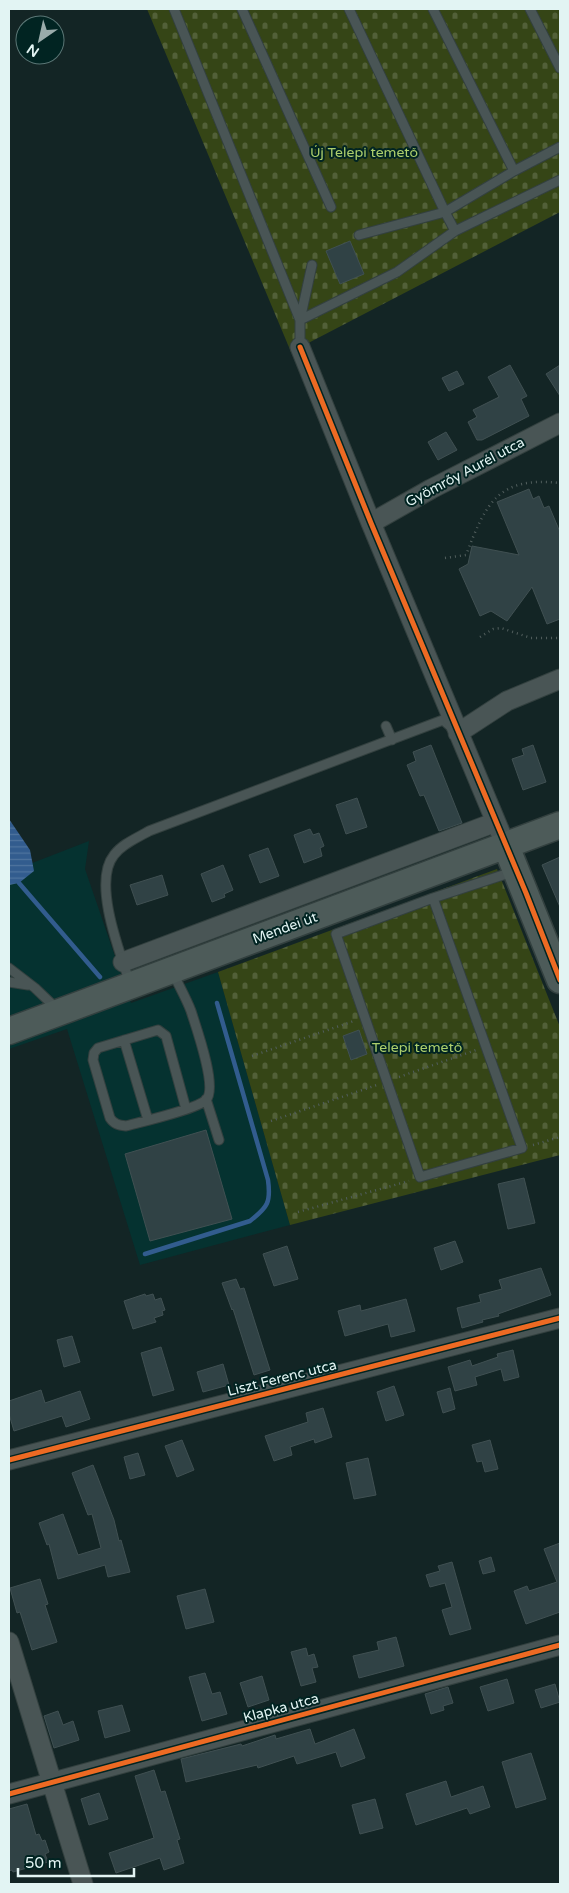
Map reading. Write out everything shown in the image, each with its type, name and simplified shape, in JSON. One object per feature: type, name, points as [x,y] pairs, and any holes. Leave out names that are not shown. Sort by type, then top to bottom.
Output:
[{"type":"main road","name":"Mendei út","points":[[9,1031],[60,1012],[127,974],[172,970],[560,825]]},
{"type":"main road","points":[[506,846],[560,980]]},
{"type":"street","points":[[300,347],[458,734],[506,846]]},
{"type":"street","name":"Gyömrőy Aurél utca","points":[[371,523],[431,489],[560,423]]},
{"type":"street","points":[[458,734],[507,701],[560,679]]},
{"type":"street","name":"Mendei út","points":[[127,974],[496,822]]},
{"type":"street","name":"Liszt Ferenc utca","points":[[9,1460],[560,1318]]},
{"type":"street","points":[[9,1642],[83,1884]]},
{"type":"street","name":"Klapka utca","points":[[9,1794],[560,1645]]},
{"type":"lane","points":[[174,9],[300,320]]},
{"type":"lane","points":[[242,9],[331,207]]},
{"type":"lane","points":[[349,9],[455,231]]},
{"type":"lane","points":[[433,9],[514,171]]},
{"type":"lane","points":[[530,9],[560,68]]},
{"type":"lane","points":[[359,235],[445,212],[514,171],[560,147]]},
{"type":"lane","points":[[300,320],[397,272],[455,231],[560,180]]},
{"type":"lane","points":[[300,347],[300,320],[312,265]]},
{"type":"lane","points":[[127,974],[107,905],[105,886],[107,871],[112,857],[120,849],[149,831],[443,720],[458,734]]},
{"type":"lane","points":[[386,726],[392,740]]},
{"type":"lane","points":[[433,898],[522,1148],[420,1177],[336,934],[433,898],[516,870]]},
{"type":"lane","points":[[9,968],[36,988],[60,1012]]},
{"type":"lane","points":[[172,970],[191,1010],[209,1075],[209,1094],[206,1099],[186,1109],[126,1126],[113,1122],[110,1118],[94,1060],[94,1053],[98,1048],[158,1030],[166,1036],[186,1109]]},
{"type":"lane","points":[[9,982],[21,983],[36,988]]},
{"type":"lane","points":[[124,1040],[148,1120]]},
{"type":"lane","points":[[206,1099],[219,1140]]},
{"type":"path","points":[[445,558],[466,555],[477,526],[495,497],[517,484],[545,481],[560,483]]},
{"type":"path","points":[[480,637],[493,629],[501,628],[531,638],[560,638]]},
{"type":"path","points":[[252,1056],[365,1018]]},
{"type":"path","points":[[522,1148],[560,1137]]},
{"type":"path","points":[[298,1212],[420,1177]]},
{"type":"shaded area","points":[[89,841],[85,869],[131,1003],[218,972],[290,1225],[140,1265],[67,1029],[9,1049],[9,872]]},
{"type":"green space","name":"Új Telepi temető","points":[[147,9],[560,9],[560,212],[291,352]]},
{"type":"green space","name":"Telepi temető","points":[[497,869],[560,1027],[560,1155],[290,1225],[218,972]]},
{"type":"water","points":[[9,819],[30,850],[34,871],[19,883],[9,885]]},
{"type":"building","points":[[350,241],[364,274],[340,284],[326,251]]},
{"type":"building","points":[[510,365],[527,396],[521,399],[529,416],[482,440],[477,440],[468,422],[477,417],[473,410],[499,397],[488,377]]},
{"type":"building","points":[[560,365],[560,396],[546,374]]},
{"type":"building","points":[[457,371],[464,384],[449,391],[442,378]]},
{"type":"building","points":[[446,432],[457,450],[438,460],[428,442]]},
{"type":"building","points":[[529,489],[533,499],[539,496],[544,508],[549,506],[560,532],[560,619],[547,624],[532,587],[507,621],[491,611],[480,616],[459,569],[468,564],[472,546],[519,555],[497,502]]},
{"type":"building","points":[[431,745],[462,823],[439,831],[424,795],[420,796],[407,765],[416,761],[413,752]]},
{"type":"building","points":[[533,745],[546,782],[523,790],[512,759],[524,755],[522,749]]},
{"type":"building","points":[[357,798],[367,827],[346,834],[336,805]]},
{"type":"building","points":[[310,829],[313,835],[319,833],[324,846],[320,848],[322,856],[304,863],[294,835]]},
{"type":"building","points":[[268,848],[279,876],[260,883],[249,855]]},
{"type":"building","points":[[560,857],[560,907],[542,865]]},
{"type":"building","points":[[223,865],[233,890],[224,894],[225,897],[212,902],[201,874]]},
{"type":"building","points":[[162,875],[168,895],[137,905],[130,885]]},
{"type":"building","points":[[359,1030],[367,1054],[351,1060],[343,1036]]},
{"type":"building","points":[[206,1130],[232,1219],[150,1241],[125,1154]]},
{"type":"building","points":[[524,1178],[535,1223],[508,1229],[498,1184]]},
{"type":"building","points":[[455,1241],[463,1262],[441,1270],[434,1248]]},
{"type":"building","points":[[287,1246],[298,1279],[274,1286],[263,1254]]},
{"type":"building","points":[[541,1268],[551,1295],[498,1314],[499,1316],[482,1320],[483,1322],[462,1328],[457,1308],[481,1302],[479,1295],[502,1289],[499,1280]]},
{"type":"building","points":[[236,1279],[240,1289],[244,1288],[270,1370],[254,1375],[233,1309],[222,1283]]},
{"type":"building","points":[[145,1294],[146,1296],[153,1294],[155,1300],[161,1298],[165,1310],[162,1311],[163,1315],[154,1318],[156,1322],[133,1329],[124,1301]]},
{"type":"building","points":[[406,1299],[415,1331],[391,1337],[388,1324],[345,1336],[338,1311],[360,1305],[361,1311]]},
{"type":"building","points":[[72,1336],[80,1362],[64,1367],[57,1340]]},
{"type":"building","points":[[161,1347],[174,1390],[153,1396],[141,1353]]},
{"type":"building","points":[[513,1350],[519,1377],[504,1381],[501,1369],[475,1377],[477,1385],[455,1391],[448,1367],[470,1360],[472,1366],[498,1357],[497,1354]]},
{"type":"building","points":[[223,1364],[229,1385],[203,1392],[197,1372]]},
{"type":"building","points":[[394,1386],[404,1415],[386,1421],[377,1392]]},
{"type":"building","points":[[450,1388],[455,1409],[443,1413],[437,1392]]},
{"type":"building","points":[[41,1390],[45,1403],[80,1391],[90,1419],[66,1427],[62,1416],[14,1431],[9,1414],[9,1401]]},
{"type":"building","points":[[323,1408],[332,1437],[315,1443],[314,1439],[290,1447],[292,1455],[274,1461],[265,1436],[308,1422],[306,1413]]},
{"type":"building","points":[[182,1440],[194,1470],[177,1477],[165,1446]]},
{"type":"building","points":[[490,1440],[498,1469],[485,1472],[482,1461],[477,1462],[472,1445]]},
{"type":"building","points":[[138,1453],[145,1475],[130,1479],[124,1457]]},
{"type":"building","points":[[368,1458],[376,1495],[354,1499],[346,1463]]},
{"type":"building","points":[[93,1465],[114,1520],[119,1541],[121,1540],[130,1572],[108,1577],[105,1565],[58,1579],[49,1544],[47,1545],[39,1523],[63,1514],[78,1555],[101,1548],[92,1514],[88,1515],[72,1473]]},
{"type":"building","points":[[560,1543],[560,1612],[526,1624],[514,1591],[527,1586],[529,1591],[557,1582],[544,1549]]},
{"type":"building","points":[[491,1557],[495,1571],[483,1574],[479,1561]]},
{"type":"building","points":[[452,1562],[471,1629],[450,1635],[442,1610],[452,1607],[445,1583],[430,1587],[426,1575],[440,1571],[438,1566]]},
{"type":"building","points":[[40,1579],[48,1604],[45,1605],[57,1642],[32,1650],[20,1612],[17,1613],[10,1588]]},
{"type":"building","points":[[205,1589],[214,1622],[186,1629],[177,1596]]},
{"type":"building","points":[[396,1637],[404,1666],[359,1678],[353,1656],[379,1650],[377,1642]]},
{"type":"building","points":[[306,1648],[308,1656],[314,1654],[318,1667],[312,1668],[316,1682],[301,1686],[291,1652]]},
{"type":"building","points":[[205,1673],[212,1694],[220,1692],[227,1714],[202,1721],[189,1677]]},
{"type":"building","points":[[262,1676],[269,1700],[248,1707],[240,1683]]},
{"type":"building","points":[[507,1679],[514,1703],[488,1711],[480,1687]]},
{"type":"building","points":[[555,1684],[560,1702],[541,1708],[535,1690]]},
{"type":"building","points":[[448,1687],[453,1703],[443,1706],[444,1710],[431,1714],[425,1694]]},
{"type":"building","points":[[122,1705],[130,1731],[105,1738],[98,1711]]},
{"type":"building","points":[[58,1711],[63,1725],[73,1721],[79,1740],[54,1748],[44,1716]]},
{"type":"building","points":[[310,1729],[315,1744],[354,1729],[365,1758],[341,1767],[336,1752],[297,1764],[294,1756],[258,1768],[257,1765],[186,1782],[181,1759],[241,1744],[242,1746],[275,1735],[276,1739]]},
{"type":"building","points":[[531,1753],[546,1799],[516,1808],[502,1762]]},
{"type":"building","points":[[154,1770],[161,1792],[165,1791],[180,1839],[177,1840],[184,1863],[164,1870],[160,1858],[116,1873],[109,1853],[154,1838],[135,1776]]},
{"type":"building","points":[[446,1781],[451,1797],[483,1786],[490,1807],[470,1814],[467,1808],[416,1825],[406,1794]]},
{"type":"building","points":[[99,1793],[108,1819],[89,1825],[81,1799]]},
{"type":"building","points":[[375,1799],[383,1828],[360,1834],[352,1805]]},
{"type":"building","points":[[27,1804],[36,1835],[39,1834],[42,1841],[45,1840],[49,1852],[45,1854],[48,1862],[13,1872],[12,1870],[9,1871],[9,1809]]},
{"type":"waterway","points":[[19,883],[100,977]]},
{"type":"waterway","points":[[145,1254],[250,1221],[267,1204],[269,1194],[268,1180],[217,1003]]},
{"type":"cycle path","points":[[300,347],[371,523],[526,893],[560,980]]},
{"type":"cycle path","points":[[9,1460],[560,1318]]},
{"type":"cycle path","points":[[9,1794],[560,1645]]}]
